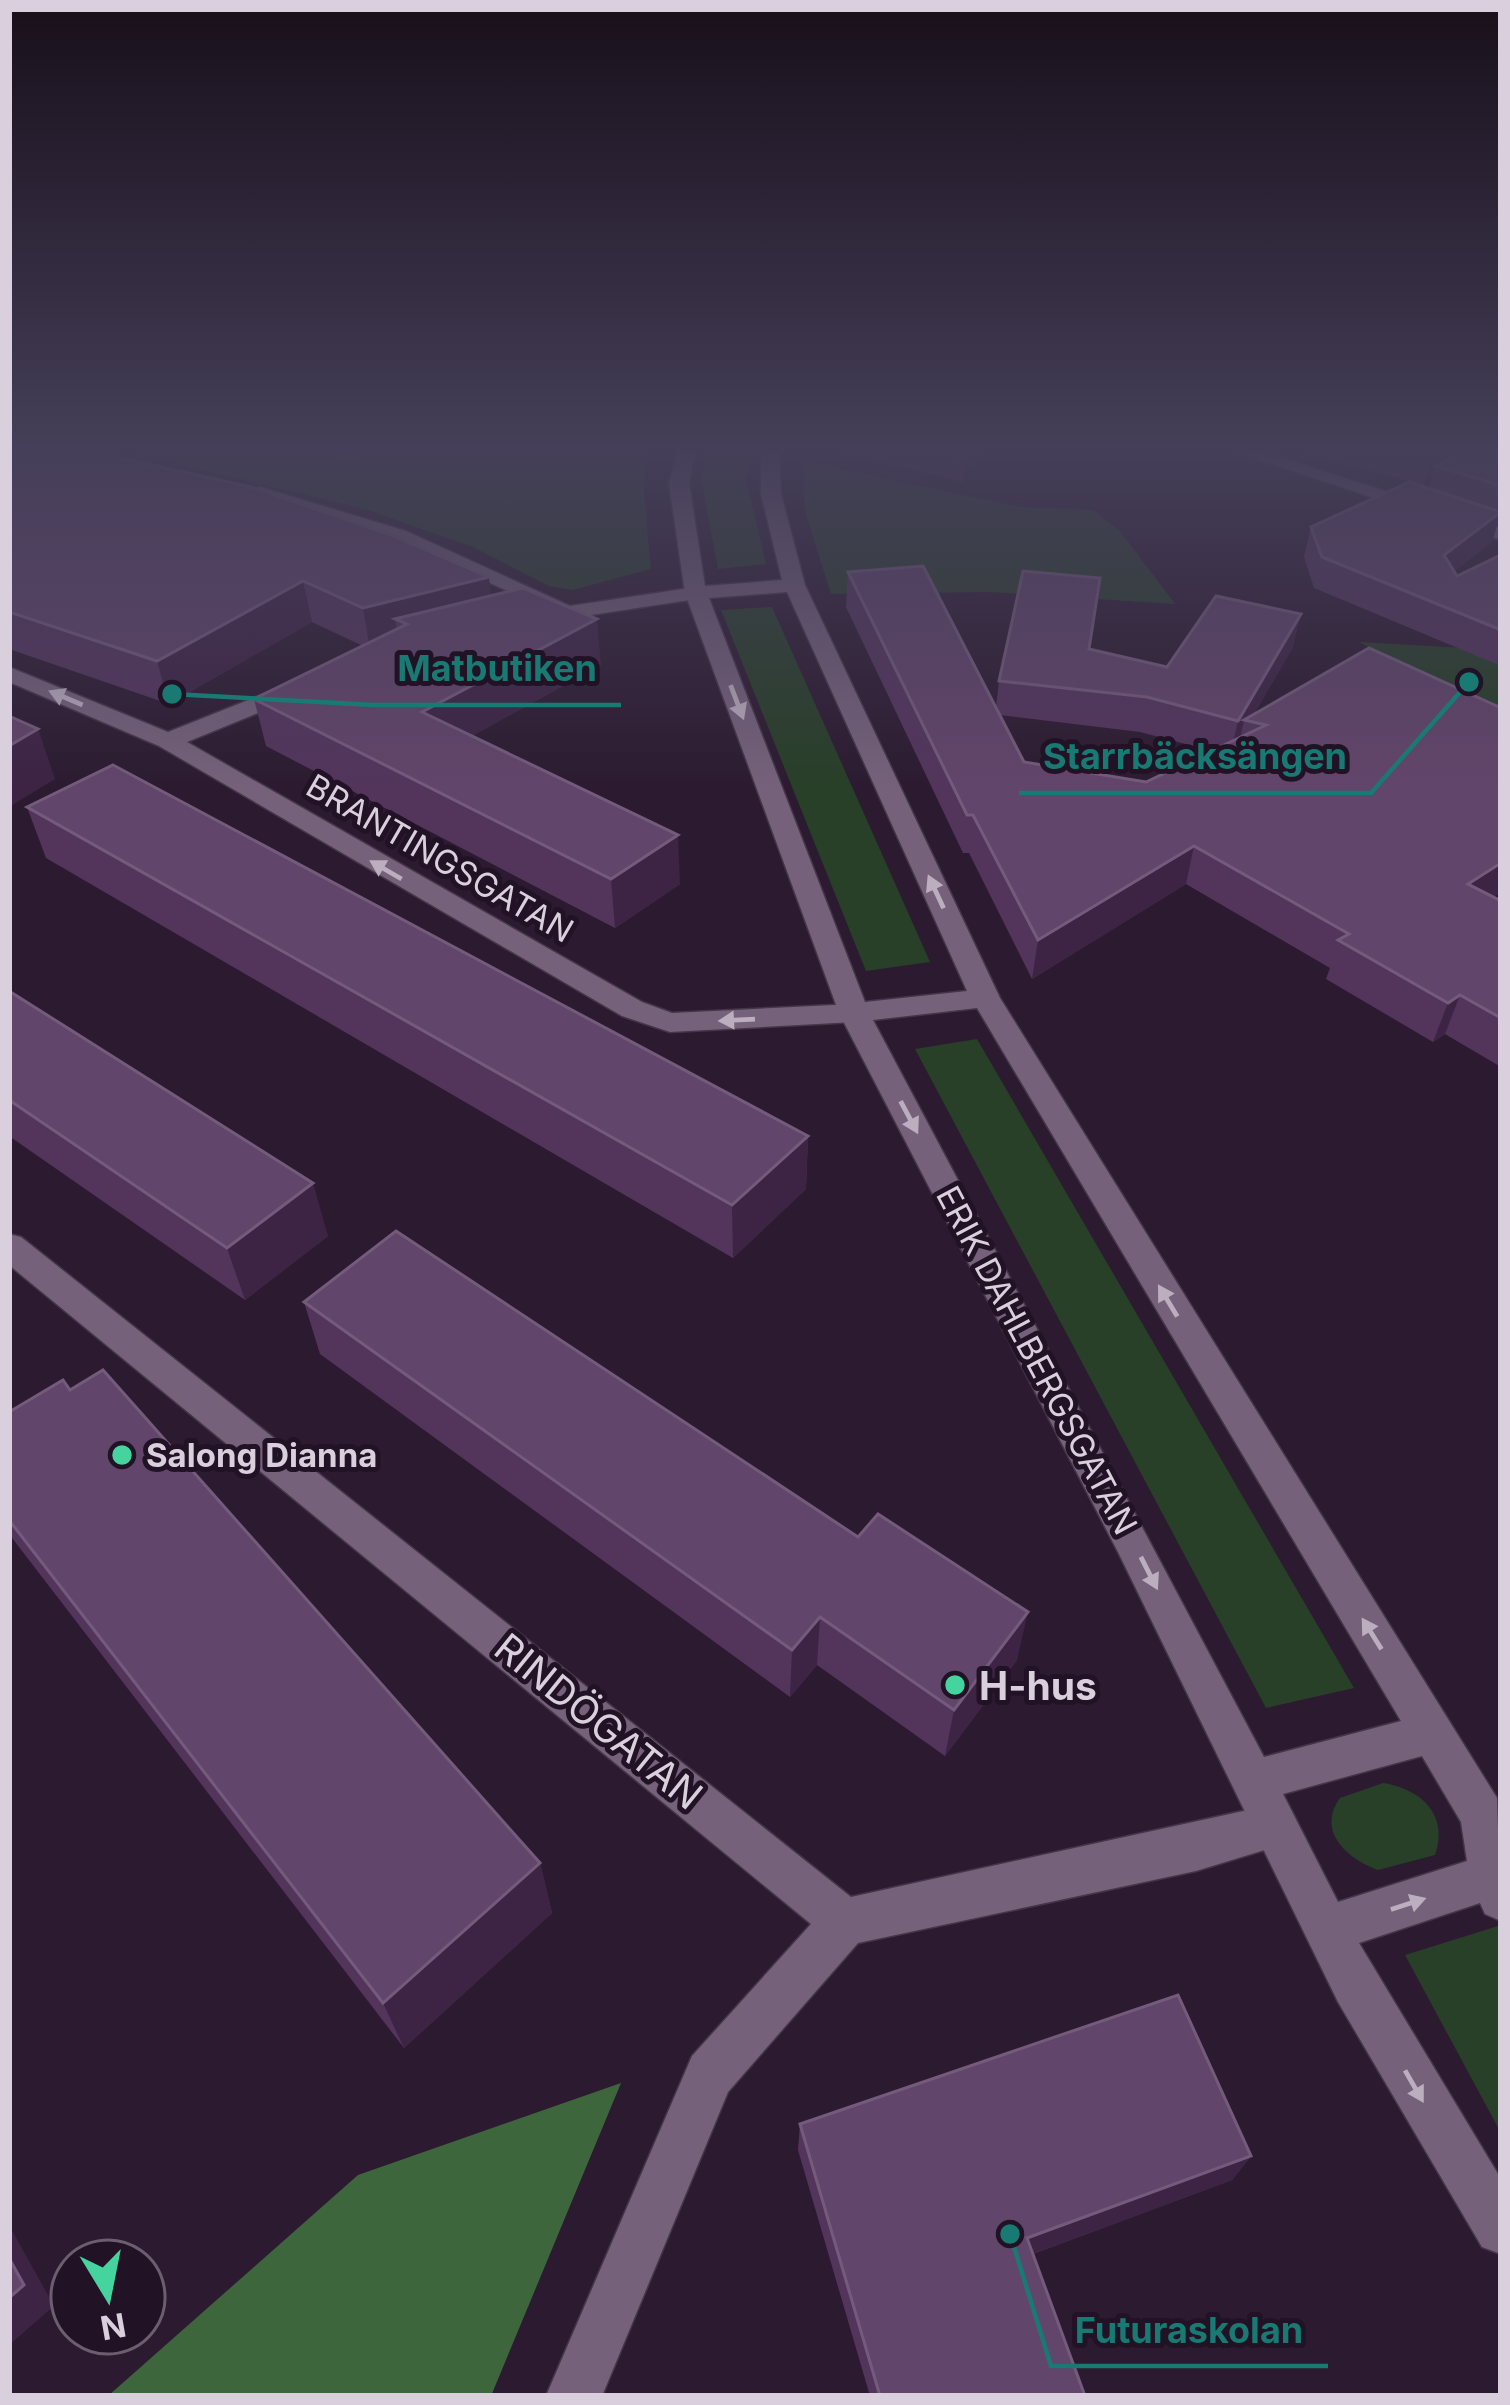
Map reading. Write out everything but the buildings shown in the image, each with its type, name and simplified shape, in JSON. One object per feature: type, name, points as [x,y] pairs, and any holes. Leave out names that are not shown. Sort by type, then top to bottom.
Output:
[{"type":"street","points":[[463,564],[566,609]]},
{"type":"street","name":"ERIK DAHLBERGSGATAN","points":[[692,564],[696,593],[854,1013],[1326,1930],[1501,2228]]},
{"type":"street","points":[[789,564],[794,585],[985,998],[1481,1814],[1495,1888],[1326,1930]]},
{"type":"street","points":[[500,626],[566,609],[794,585]]},
{"type":"street","name":"BRANTINGSGATAN","points":[[9,674],[168,741],[632,1009],[670,1023],[854,1013],[985,998]]},
{"type":"street","points":[[168,741],[212,719],[320,680]]},
{"type":"street","name":"RINDÖGATAN","points":[[9,1246],[845,1922]]},
{"type":"street","points":[[1253,1781],[1433,1733]]},
{"type":"street","points":[[574,2396],[710,2074],[845,1922],[1196,1848],[1275,1826]]},
{"type":"green space","points":[[507,564],[651,564],[651,569],[572,590],[549,586]]},
{"type":"green space","points":[[717,564],[764,564],[718,569]]},
{"type":"green space","points":[[822,564],[1145,564],[1175,604],[989,592],[831,594]]},
{"type":"green space","points":[[772,607],[930,962],[866,971],[721,610]]},
{"type":"green space","points":[[1359,642],[1482,649],[1501,656],[1501,749],[1489,708]]},
{"type":"green space","points":[[977,1039],[1354,1688],[1266,1708],[915,1049]]},
{"type":"green space","points":[[1383,1783],[1409,1791],[1428,1806],[1438,1828],[1435,1855],[1378,1870],[1356,1859],[1338,1842],[1331,1822],[1340,1798]]},
{"type":"green space","points":[[1498,1926],[1501,1930],[1501,2133],[1405,1955]]},
{"type":"green space","points":[[621,2083],[491,2396],[108,2396],[152,2357],[168,2357],[168,2343],[358,2175]]},
{"type":"place","name":"Starrbäcksängen","points":[[1469,682]]},
{"type":"place","name":"Matbutiken","points":[[172,694]]},
{"type":"place","name":"Salong Dianna","points":[[122,1455]]},
{"type":"place","name":"H-hus","points":[[955,1685]]},
{"type":"place","name":"Futuraskolan","points":[[1010,2234]]}]
